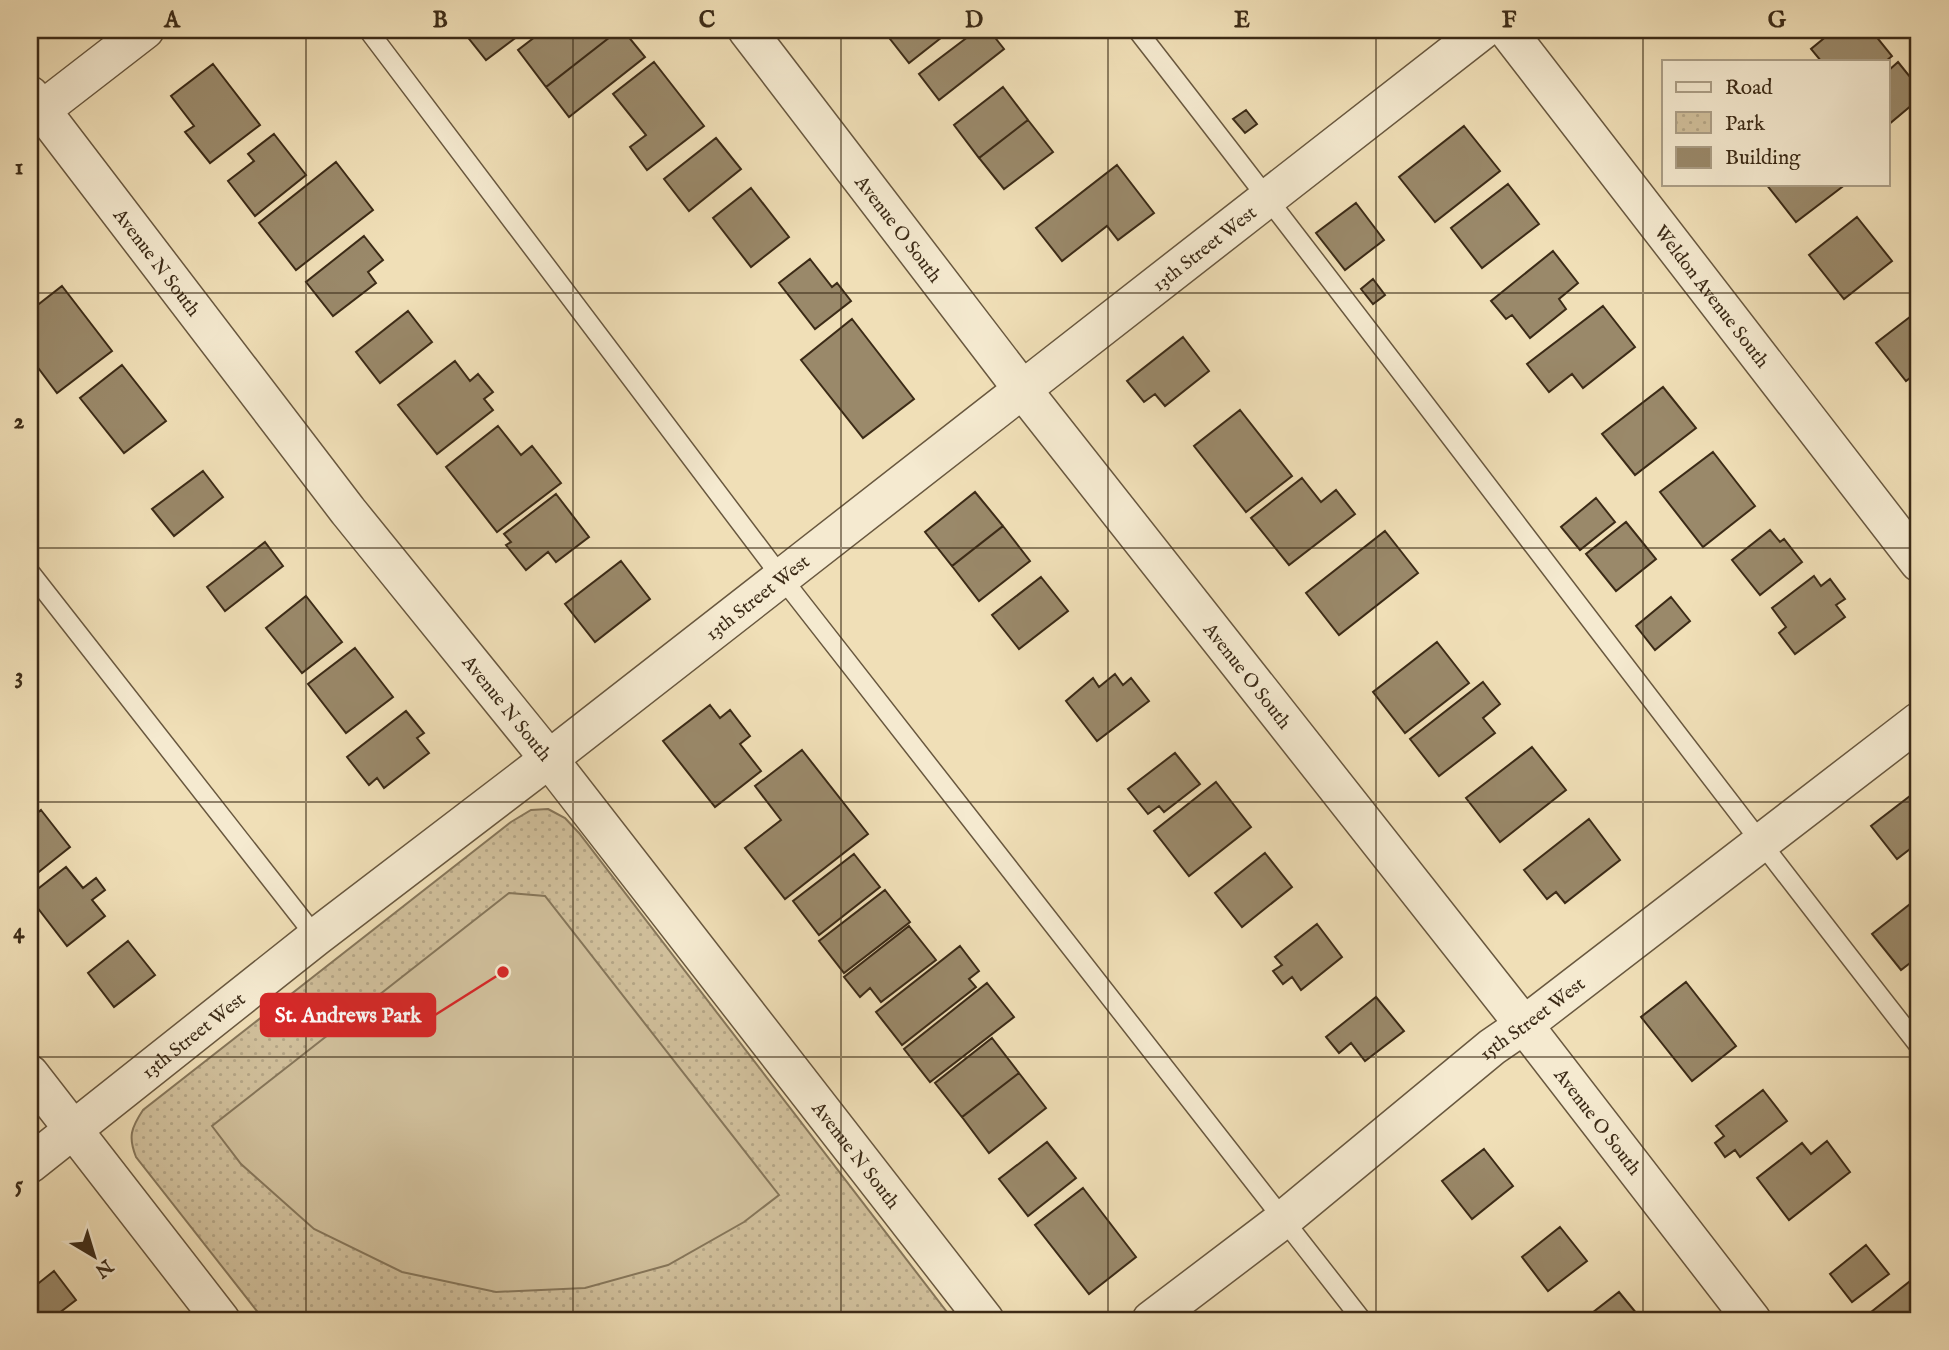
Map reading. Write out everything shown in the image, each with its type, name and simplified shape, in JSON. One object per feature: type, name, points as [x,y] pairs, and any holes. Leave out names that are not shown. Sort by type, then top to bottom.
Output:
[{"type":"street","points":[[34,108],[145,30]]},
{"type":"street","name":"Avenue O South","points":[[747,30],[1022,389],[1524,1025],[1752,1320]]},
{"type":"street","name":"13th Street West","points":[[30,1164],[316,937],[549,760],[1483,30]]},
{"type":"street","name":"Weldon Avenue South","points":[[1507,30],[1919,563]]},
{"type":"street","name":"Avenue N South","points":[[34,108],[348,510],[549,760],[985,1320]]},
{"type":"street","name":"15th Street West","points":[[1151,1320],[1284,1219],[1492,1047],[1919,721]]},
{"type":"street","points":[[30,1074],[221,1320]]},
{"type":"lane","points":[[368,30],[782,578],[1362,1320]]},
{"type":"lane","points":[[1137,30],[1919,1046]]},
{"type":"lane","points":[[30,572],[316,937]]},
{"type":"green space","points":[[548,809],[565,818],[579,833],[953,1320],[264,1320],[136,1157],[132,1133],[136,1122],[143,1110],[511,822],[531,810]]},
{"type":"green space","points":[[509,893],[545,896],[779,1195],[744,1222],[668,1265],[585,1288],[496,1292],[402,1272],[314,1229],[241,1164],[212,1126]]},
{"type":"building","points":[[462,30],[526,30],[486,60]]},
{"type":"building","points":[[544,30],[619,30],[546,87],[518,50]]},
{"type":"building","points":[[619,30],[623,30],[645,57],[569,117],[546,87]]},
{"type":"building","points":[[883,30],[951,30],[909,63]]},
{"type":"building","points":[[977,30],[989,30],[1004,49],[939,100],[919,74]]},
{"type":"building","points":[[1834,30],[1871,30],[1892,56],[1887,60],[1820,60],[1811,49]]},
{"type":"building","points":[[654,62],[704,126],[647,170],[630,147],[646,135],[613,94]]},
{"type":"building","points":[[1898,62],[1919,88],[1919,99],[1890,123],[1890,69]]},
{"type":"building","points":[[213,64],[260,125],[210,163],[185,132],[194,126],[171,96]]},
{"type":"building","points":[[1003,87],[1028,120],[979,158],[954,125]]},
{"type":"building","points":[[1246,110],[1257,124],[1245,133],[1233,119]]},
{"type":"building","points":[[1028,120],[1053,152],[1004,189],[979,158]]},
{"type":"building","points":[[1464,126],[1500,171],[1435,222],[1399,177]]},
{"type":"building","points":[[274,134],[306,175],[255,216],[228,181],[254,161],[248,154]]},
{"type":"building","points":[[716,138],[741,169],[689,211],[664,179]]},
{"type":"building","points":[[336,162],[373,210],[296,270],[259,223]]},
{"type":"building","points":[[1117,165],[1154,213],[1118,240],[1107,226],[1062,261],[1036,228]]},
{"type":"building","points":[[1508,184],[1539,224],[1482,268],[1451,228]]},
{"type":"building","points":[[1768,186],[1843,186],[1796,222]]},
{"type":"building","points":[[751,188],[789,237],[751,267],[713,218]]},
{"type":"building","points":[[1356,203],[1384,240],[1345,270],[1316,233]]},
{"type":"building","points":[[1857,217],[1892,261],[1844,299],[1809,255]]},
{"type":"building","points":[[364,236],[383,260],[368,272],[376,283],[333,316],[306,282]]},
{"type":"building","points":[[1553,251],[1578,283],[1559,299],[1566,309],[1530,338],[1512,315],[1506,319],[1491,301]]},
{"type":"building","points":[[810,259],[832,287],[837,283],[851,301],[815,329],[779,283]]},
{"type":"building","points":[[1373,279],[1385,295],[1373,304],[1361,289]]},
{"type":"building","points":[[62,286],[112,351],[57,393],[30,357],[30,311]]},
{"type":"building","points":[[1603,306],[1635,347],[1583,388],[1572,374],[1549,392],[1527,364]]},
{"type":"building","points":[[1919,310],[1919,371],[1906,381],[1876,343]]},
{"type":"building","points":[[408,311],[432,342],[380,383],[356,352]]},
{"type":"building","points":[[852,319],[914,399],[863,438],[801,360]]},
{"type":"building","points":[[1183,337],[1209,371],[1165,406],[1155,394],[1144,402],[1127,381]]},
{"type":"building","points":[[455,361],[470,381],[478,374],[493,392],[484,399],[493,410],[437,454],[398,405]]},
{"type":"building","points":[[122,365],[166,421],[124,453],[80,398]]},
{"type":"building","points":[[1663,387],[1696,428],[1635,475],[1602,434]]},
{"type":"building","points":[[1240,410],[1292,476],[1246,512],[1194,446]]},
{"type":"building","points":[[498,426],[521,455],[532,446],[561,483],[497,532],[446,467]]},
{"type":"building","points":[[1713,452],[1755,506],[1703,547],[1660,492]]},
{"type":"building","points":[[203,471],[223,497],[174,536],[152,509]]},
{"type":"building","points":[[1302,478],[1321,502],[1336,490],[1355,514],[1289,565],[1251,518]]},
{"type":"building","points":[[975,492],[1003,526],[952,566],[925,532]]},
{"type":"building","points":[[556,494],[589,537],[556,562],[548,552],[526,570],[506,545],[511,542],[504,534]]},
{"type":"building","points":[[1596,498],[1615,522],[1580,550],[1561,527]]},
{"type":"building","points":[[1626,522],[1656,559],[1616,591],[1586,554]]},
{"type":"building","points":[[1003,526],[1030,561],[979,601],[952,566]]},
{"type":"building","points":[[1770,530],[1780,542],[1784,539],[1802,562],[1760,595],[1732,560]]},
{"type":"building","points":[[1385,531],[1418,573],[1339,635],[1306,593]]},
{"type":"building","points":[[265,542],[283,566],[225,611],[207,587]]},
{"type":"building","points":[[621,561],[650,599],[595,642],[565,604]]},
{"type":"building","points":[[1814,576],[1821,586],[1830,579],[1845,599],[1836,605],[1845,617],[1795,654],[1779,633],[1786,627],[1772,608]]},
{"type":"building","points":[[1041,577],[1068,611],[1019,649],[992,615]]},
{"type":"building","points":[[306,596],[342,642],[302,673],[266,628]]},
{"type":"building","points":[[1671,597],[1690,621],[1655,650],[1636,626]]},
{"type":"building","points":[[1437,642],[1469,683],[1405,733],[1373,692]]},
{"type":"building","points":[[355,648],[393,697],[346,733],[308,684]]},
{"type":"building","points":[[1115,674],[1123,685],[1131,678],[1149,701],[1097,741],[1066,701],[1093,678],[1099,687]]},
{"type":"building","points":[[1483,682],[1500,704],[1483,718],[1495,733],[1439,776],[1410,739]]},
{"type":"building","points":[[710,705],[720,718],[730,710],[750,736],[740,744],[761,771],[715,807],[663,741]]},
{"type":"building","points":[[406,711],[424,733],[417,738],[429,753],[384,788],[377,778],[369,785],[347,757]]},
{"type":"building","points":[[1532,747],[1566,790],[1500,842],[1466,798]]},
{"type":"building","points":[[802,750],[868,834],[785,899],[745,848],[781,820],[755,786]]},
{"type":"building","points":[[1175,753],[1200,784],[1164,812],[1159,806],[1148,814],[1128,789]]},
{"type":"building","points":[[1216,782],[1251,827],[1189,876],[1154,831]]},
{"type":"building","points":[[1919,789],[1919,842],[1897,859],[1871,826]]},
{"type":"building","points":[[41,810],[70,847],[30,879],[30,819]]},
{"type":"building","points":[[1589,819],[1620,860],[1565,903],[1556,892],[1547,899],[1524,870]]},
{"type":"building","points":[[1265,853],[1292,887],[1242,927],[1215,893]]},
{"type":"building","points":[[854,854],[880,887],[819,935],[793,901]]},
{"type":"building","points":[[66,867],[83,888],[96,878],[105,890],[92,900],[105,916],[67,946],[30,898],[30,895]]},
{"type":"building","points":[[885,890],[910,922],[844,973],[819,941]]},
{"type":"building","points":[[1914,901],[1919,907],[1919,956],[1901,970],[1872,934]]},
{"type":"building","points":[[1317,924],[1342,957],[1301,990],[1292,977],[1283,984],[1273,971],[1282,965],[1275,957]]},
{"type":"building","points":[[909,926],[936,960],[881,1002],[870,988],[860,997],[844,977]]},
{"type":"building","points":[[128,941],[155,975],[114,1007],[88,973]]},
{"type":"building","points":[[960,946],[979,971],[969,979],[976,987],[902,1045],[876,1012]]},
{"type":"building","points":[[1686,982],[1736,1046],[1692,1081],[1641,1017]]},
{"type":"building","points":[[987,983],[1014,1017],[930,1082],[904,1049]]},
{"type":"building","points":[[1376,997],[1404,1031],[1365,1061],[1351,1043],[1339,1053],[1326,1037]]},
{"type":"building","points":[[992,1038],[1019,1073],[962,1117],[935,1083]]},
{"type":"building","points":[[1019,1073],[1046,1108],[989,1153],[962,1117]]},
{"type":"building","points":[[1763,1090],[1787,1121],[1740,1157],[1735,1150],[1725,1157],[1715,1143],[1724,1136],[1716,1126]]},
{"type":"building","points":[[1827,1141],[1850,1172],[1789,1220],[1757,1178],[1802,1143],[1811,1154]]},
{"type":"building","points":[[1047,1142],[1076,1178],[1028,1216],[999,1179]]},
{"type":"building","points":[[1484,1149],[1513,1186],[1472,1219],[1442,1181]]},
{"type":"building","points":[[1083,1188],[1136,1257],[1089,1294],[1035,1225]]},
{"type":"building","points":[[1560,1227],[1587,1261],[1548,1291],[1522,1257]]},
{"type":"building","points":[[1866,1245],[1889,1274],[1852,1302],[1830,1274]]},
{"type":"building","points":[[54,1271],[76,1300],[50,1320],[30,1320],[30,1290]]},
{"type":"building","points":[[1914,1278],[1919,1284],[1919,1320],[1861,1320]]},
{"type":"building","points":[[1619,1292],[1642,1320],[1583,1320]]},
{"type":"place","name":"St. Andrews Park","points":[[503,972]]}]
